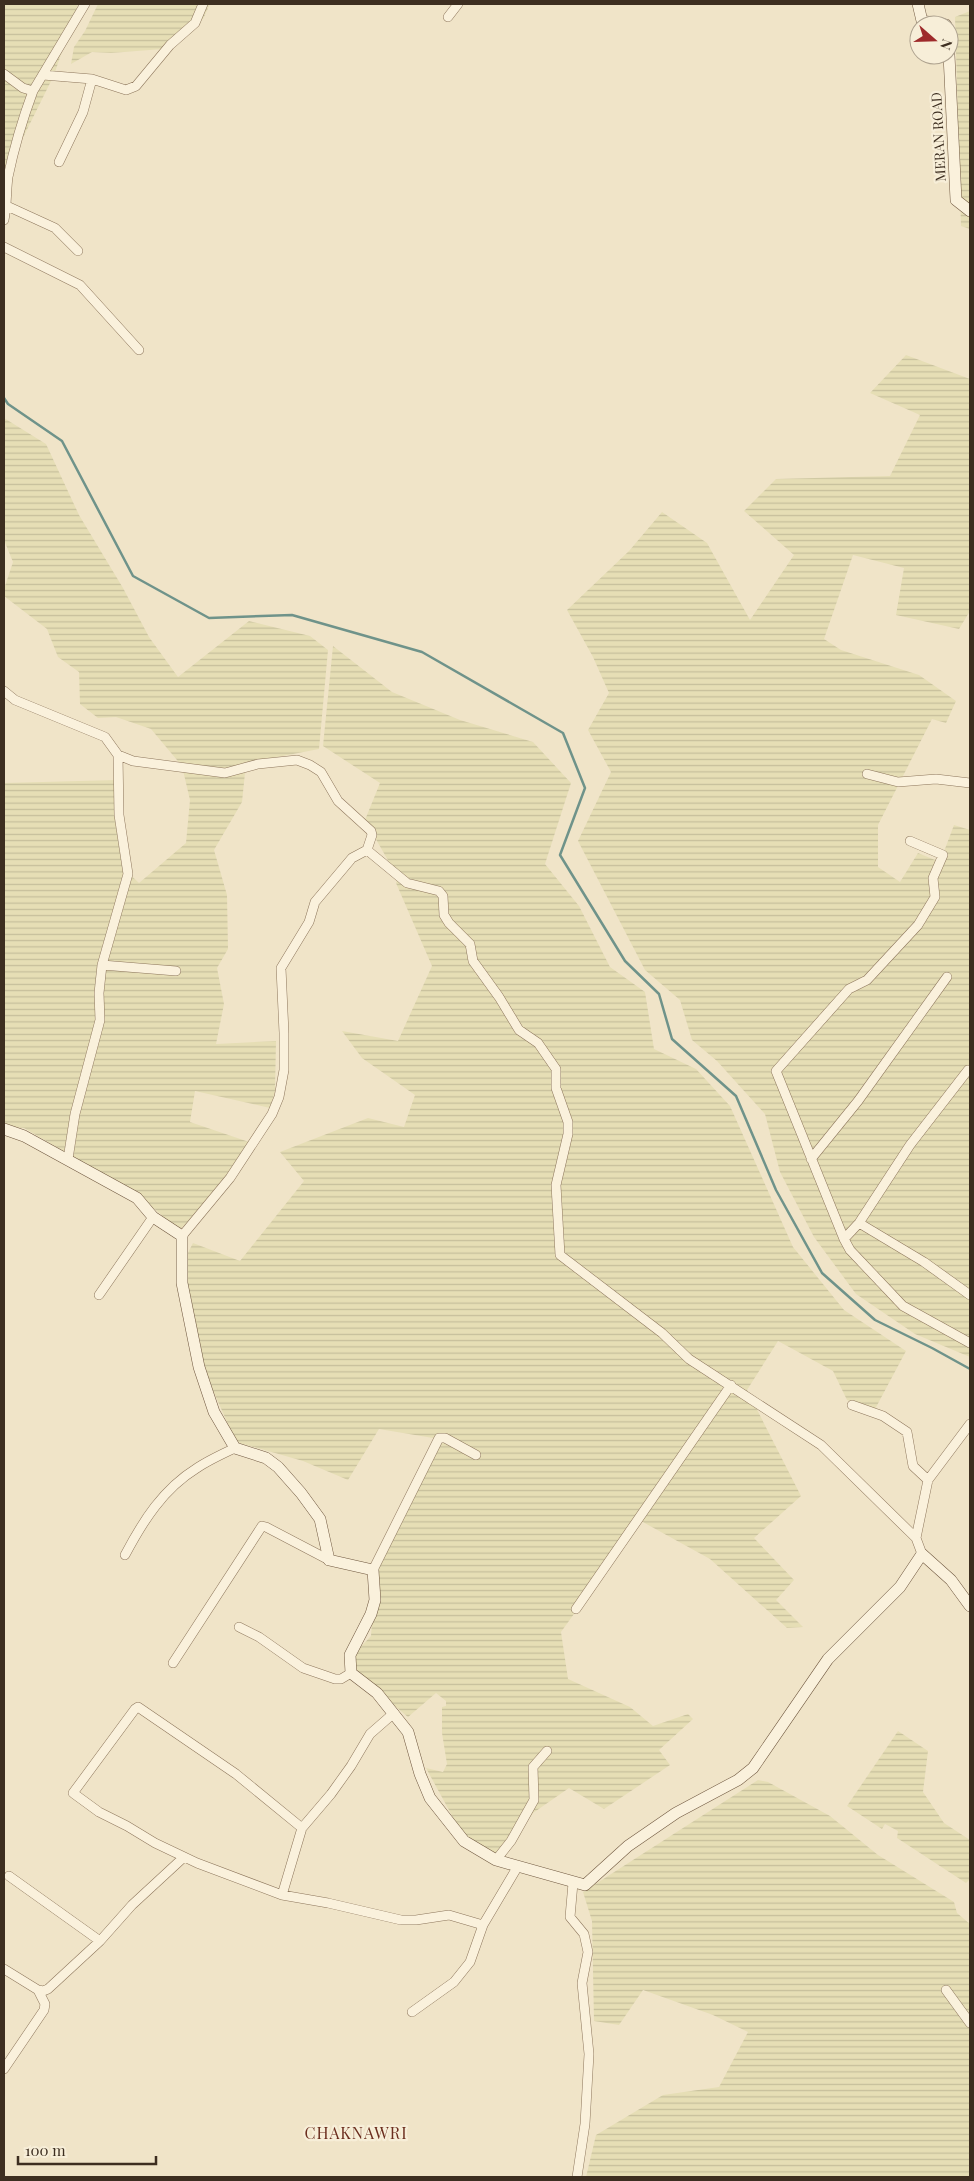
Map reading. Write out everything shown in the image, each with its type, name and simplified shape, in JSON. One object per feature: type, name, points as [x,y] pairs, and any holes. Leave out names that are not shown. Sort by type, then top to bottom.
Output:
[{"type":"street","points":[[4,220],[7,206],[8,179],[26,109],[33,91],[85,4]]},
{"type":"street","points":[[43,76],[92,79],[126,90],[136,86],[170,45],[194,23],[203,4]]},
{"type":"street","points":[[448,17],[458,4]]},
{"type":"street","name":"MERAN ROAD","points":[[949,65],[956,200],[970,211]]},
{"type":"street","points":[[4,74],[23,88],[33,91]]},
{"type":"street","points":[[59,162],[83,112],[92,79]]},
{"type":"street","points":[[7,206],[55,228],[78,251]]},
{"type":"street","points":[[4,247],[80,285],[139,350]]},
{"type":"street","points":[[4,691],[15,700],[106,737],[118,755],[119,814],[128,874],[102,966],[99,992],[100,1020],[75,1114],[68,1159]]},
{"type":"street","points":[[118,755],[133,761],[225,773],[258,764],[298,760],[321,772],[338,801],[368,828],[372,835],[368,850],[352,858],[315,902],[309,922],[281,968],[284,1070],[280,1097],[272,1114],[230,1178],[182,1236],[182,1283],[200,1367],[214,1412],[235,1448],[266,1458],[278,1467],[301,1494],[320,1519],[329,1560]]},
{"type":"street","points":[[867,774],[898,782],[936,778],[970,783]]},
{"type":"street","points":[[910,841],[942,855],[933,878],[935,896],[911,932],[867,980],[849,989],[776,1071],[850,1250],[903,1306],[970,1343]]},
{"type":"street","points":[[368,850],[407,883],[439,890],[443,896],[444,914],[449,924],[470,944],[474,961],[499,997],[518,1030],[538,1043],[556,1069],[556,1088],[568,1122],[568,1134],[556,1185],[560,1255],[662,1333],[689,1359],[821,1445],[916,1538],[922,1554],[951,1580],[970,1606]]},
{"type":"street","points":[[102,966],[176,971]]},
{"type":"street","points":[[811,1159],[858,1101],[947,977]]},
{"type":"street","points":[[844,1239],[859,1223],[910,1145],[968,1070]]},
{"type":"street","points":[[4,1129],[24,1136],[68,1159],[136,1198],[153,1217],[182,1236]]},
{"type":"street","points":[[99,1295],[153,1217]]},
{"type":"street","points":[[859,1223],[924,1262],[970,1295]]},
{"type":"street","points":[[576,1610],[731,1385]]},
{"type":"street","points":[[852,1405],[883,1416],[907,1432],[913,1466],[928,1480]]},
{"type":"street","points":[[916,1538],[928,1480],[970,1424]]},
{"type":"street","points":[[476,1454],[445,1438],[439,1438],[373,1570],[375,1600],[371,1614],[350,1655],[351,1673],[377,1693],[394,1713],[412,1741],[420,1774],[430,1798],[464,1841],[496,1860],[585,1885],[628,1846],[676,1814],[747,1774],[828,1659],[900,1587],[922,1554]]},
{"type":"street","points":[[126,1555],[141,1525],[161,1498],[196,1468],[235,1448]]},
{"type":"street","points":[[173,1663],[262,1526],[329,1560],[373,1570]]},
{"type":"street","points":[[239,1627],[259,1637],[302,1668],[335,1679],[341,1679],[351,1673]]},
{"type":"street","points":[[302,1828],[236,1774],[138,1708],[134,1709],[73,1793],[98,1812],[184,1857],[282,1895],[328,1903],[401,1920],[416,1920],[450,1915],[483,1925]]},
{"type":"street","points":[[282,1895],[302,1828],[331,1794],[351,1766],[370,1734],[394,1713]]},
{"type":"street","points":[[496,1860],[511,1841],[534,1800],[533,1767],[547,1751]]},
{"type":"street","points":[[4,1970],[38,1990],[48,1989],[100,1941],[132,1905],[184,1857]]},
{"type":"street","points":[[412,2012],[454,1982],[470,1962],[483,1925],[518,1866]]},
{"type":"street","points":[[9,1876],[100,1941]]},
{"type":"street","points":[[573,1882],[570,1917],[584,1934],[588,1952],[582,1983],[589,2054],[585,2124],[577,2177]]},
{"type":"street","points":[[4,1963],[48,1989]]},
{"type":"street","points":[[4,2069],[44,2010],[45,2004],[38,1990]]},
{"type":"street","points":[[946,1990],[970,2023]]},
{"type":"shaded area","points":[[4,4],[78,4],[54,75],[11,162],[4,204]]},
{"type":"shaded area","points":[[98,4],[210,4],[203,19],[163,49],[111,53],[92,52],[71,64],[74,47],[85,31]]},
{"type":"shaded area","points":[[970,11],[970,229],[961,226],[956,65],[959,65],[959,15]]},
{"type":"shaded area","points":[[906,355],[970,379],[970,611],[959,629],[896,615],[904,568],[853,555],[824,639],[841,650],[919,675],[956,701],[946,723],[932,719],[878,825],[878,867],[900,882],[918,853],[940,862],[954,825],[970,830],[970,1357],[915,1334],[856,1294],[814,1237],[780,1172],[765,1114],[717,1061],[692,1040],[680,1000],[645,970],[578,841],[611,772],[588,730],[609,693],[593,657],[567,610],[629,551],[662,512],[707,543],[750,620],[794,555],[744,511],[776,479],[890,476],[920,415],[870,393]]},
{"type":"shaded area","points":[[4,418],[46,444],[79,515],[123,588],[149,637],[178,677],[249,621],[310,636],[328,650],[319,749],[246,763],[242,802],[214,850],[227,895],[228,949],[217,968],[224,1004],[216,1044],[276,1041],[275,1091],[270,1108],[195,1091],[190,1122],[252,1143],[209,1201],[179,1230],[136,1193],[24,1128],[4,1126],[4,783],[117,780],[116,800],[122,867],[139,883],[186,843],[190,800],[182,766],[151,729],[116,717],[98,718],[80,704],[79,672],[58,657],[47,629],[4,596],[4,589],[13,562],[4,540]]},
{"type":"shaded area","points":[[333,646],[392,692],[460,720],[533,742],[571,783],[545,864],[579,906],[610,967],[645,992],[654,1049],[696,1069],[730,1106],[793,1247],[844,1310],[906,1351],[874,1411],[847,1400],[833,1371],[778,1341],[747,1390],[801,1496],[754,1538],[794,1580],[776,1600],[803,1627],[787,1628],[710,1559],[641,1521],[561,1632],[568,1679],[630,1707],[653,1726],[688,1714],[693,1719],[659,1750],[670,1765],[604,1809],[569,1788],[533,1813],[499,1857],[462,1834],[426,1768],[443,1772],[447,1764],[442,1733],[442,1707],[446,1706],[446,1701],[436,1693],[408,1717],[353,1671],[354,1654],[371,1636],[375,1574],[439,1439],[379,1429],[348,1480],[303,1461],[236,1442],[207,1377],[177,1274],[193,1243],[240,1261],[304,1181],[280,1152],[368,1118],[404,1127],[415,1095],[362,1058],[342,1031],[398,1041],[432,966],[396,883],[398,878],[365,820],[380,783],[323,746]]},
{"type":"shaded area","points":[[898,1731],[928,1751],[923,1792],[944,1823],[970,1840],[970,1879],[966,1883],[897,1838],[898,1831],[885,1824],[882,1829],[847,1806]]},
{"type":"shaded area","points":[[758,1780],[768,1782],[830,1816],[878,1855],[954,1902],[957,1913],[970,1924],[970,2177],[586,2177],[596,2135],[663,2095],[719,2087],[748,2032],[713,2015],[643,1990],[619,2025],[594,2021],[592,1921],[583,1892]]},
{"type":"waterway","points":[[4,398],[8,404],[62,441],[133,576],[209,618],[292,615],[422,652],[563,733],[585,788],[560,855],[625,961],[659,994],[672,1039],[736,1096],[776,1190],[822,1273],[875,1320],[970,1369]]},
{"type":"district","name":"CHAKNAWRI","points":[[356,2132]]}]
